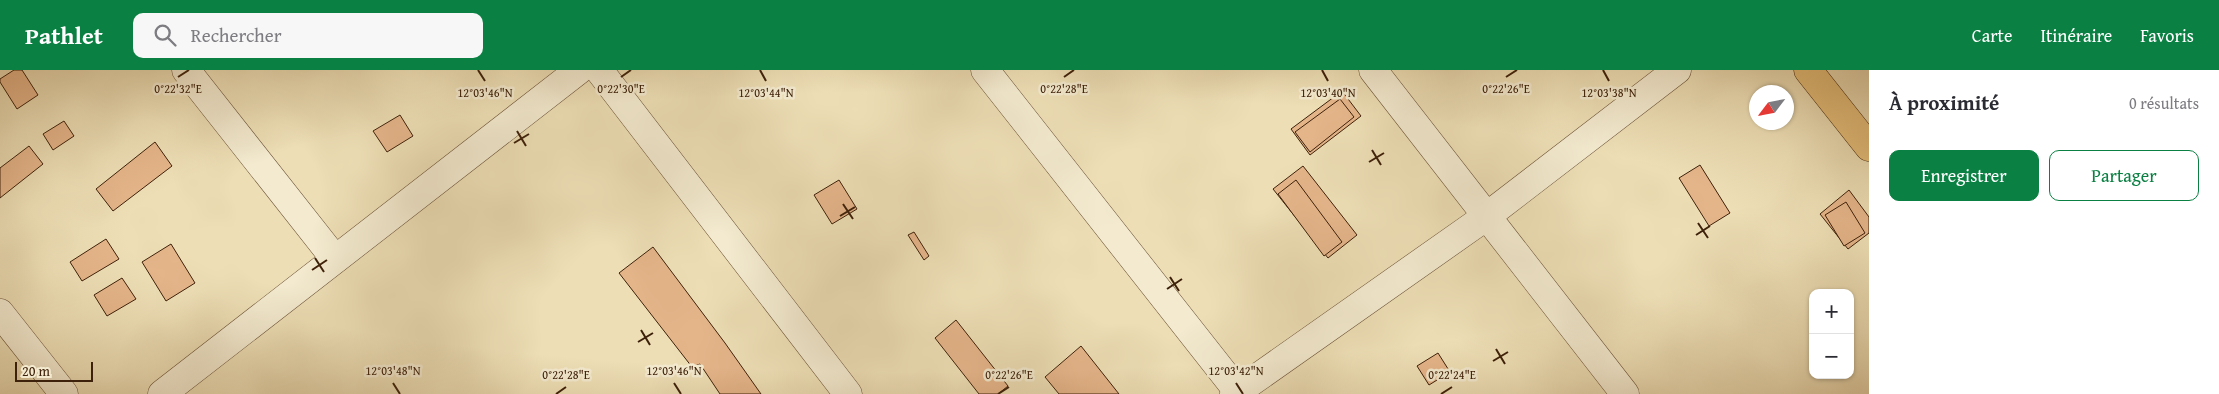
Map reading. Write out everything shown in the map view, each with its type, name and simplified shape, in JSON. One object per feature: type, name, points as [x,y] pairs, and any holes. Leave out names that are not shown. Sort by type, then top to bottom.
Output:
[{"type":"highway","points":[[1808,70],[1869,147]]},
{"type":"street","points":[[186,70],[335,259]]},
{"type":"street","points":[[162,394],[579,70]]},
{"type":"street","points":[[599,70],[848,394]]},
{"type":"street","points":[[985,70],[1238,393],[1487,216],[1677,70]]},
{"type":"street","points":[[1373,70],[1625,394]]},
{"type":"street","points":[[0,313],[64,394]]},
{"type":"building","points":[[14,70],[22,70],[38,95],[17,109],[0,82],[0,79]]},
{"type":"building","points":[[1342,91],[1361,116],[1310,155],[1291,129]]},
{"type":"building","points":[[1340,99],[1354,117],[1310,152],[1295,132]]},
{"type":"building","points":[[400,115],[413,136],[387,152],[373,131]]},
{"type":"building","points":[[64,121],[74,136],[53,150],[43,134]]},
{"type":"building","points":[[155,142],[172,166],[113,211],[96,189]]},
{"type":"building","points":[[29,146],[43,164],[0,198],[0,168]]},
{"type":"building","points":[[1700,165],[1730,213],[1709,226],[1679,178]]},
{"type":"building","points":[[1303,166],[1357,235],[1328,258],[1273,189]]},
{"type":"building","points":[[839,180],[857,209],[832,224],[814,195]]},
{"type":"building","points":[[1296,180],[1342,242],[1324,256],[1278,194]]},
{"type":"building","points":[[1849,190],[1869,217],[1869,233],[1848,249],[1820,214]]},
{"type":"building","points":[[1846,202],[1865,233],[1844,246],[1825,215]]},
{"type":"building","points":[[914,232],[929,256],[924,260],[908,235]]},
{"type":"building","points":[[106,239],[119,259],[82,281],[70,262]]},
{"type":"building","points":[[171,244],[195,283],[166,301],[142,262]]},
{"type":"building","points":[[653,247],[761,394],[720,394],[700,364],[692,367],[619,273]]},
{"type":"building","points":[[122,278],[136,299],[107,316],[94,295]]},
{"type":"building","points":[[956,320],[1008,386],[998,394],[979,394],[935,338]]},
{"type":"building","points":[[1081,346],[1119,394],[1059,394],[1045,377]]},
{"type":"building","points":[[1438,353],[1450,372],[1429,385],[1417,366]]}]
